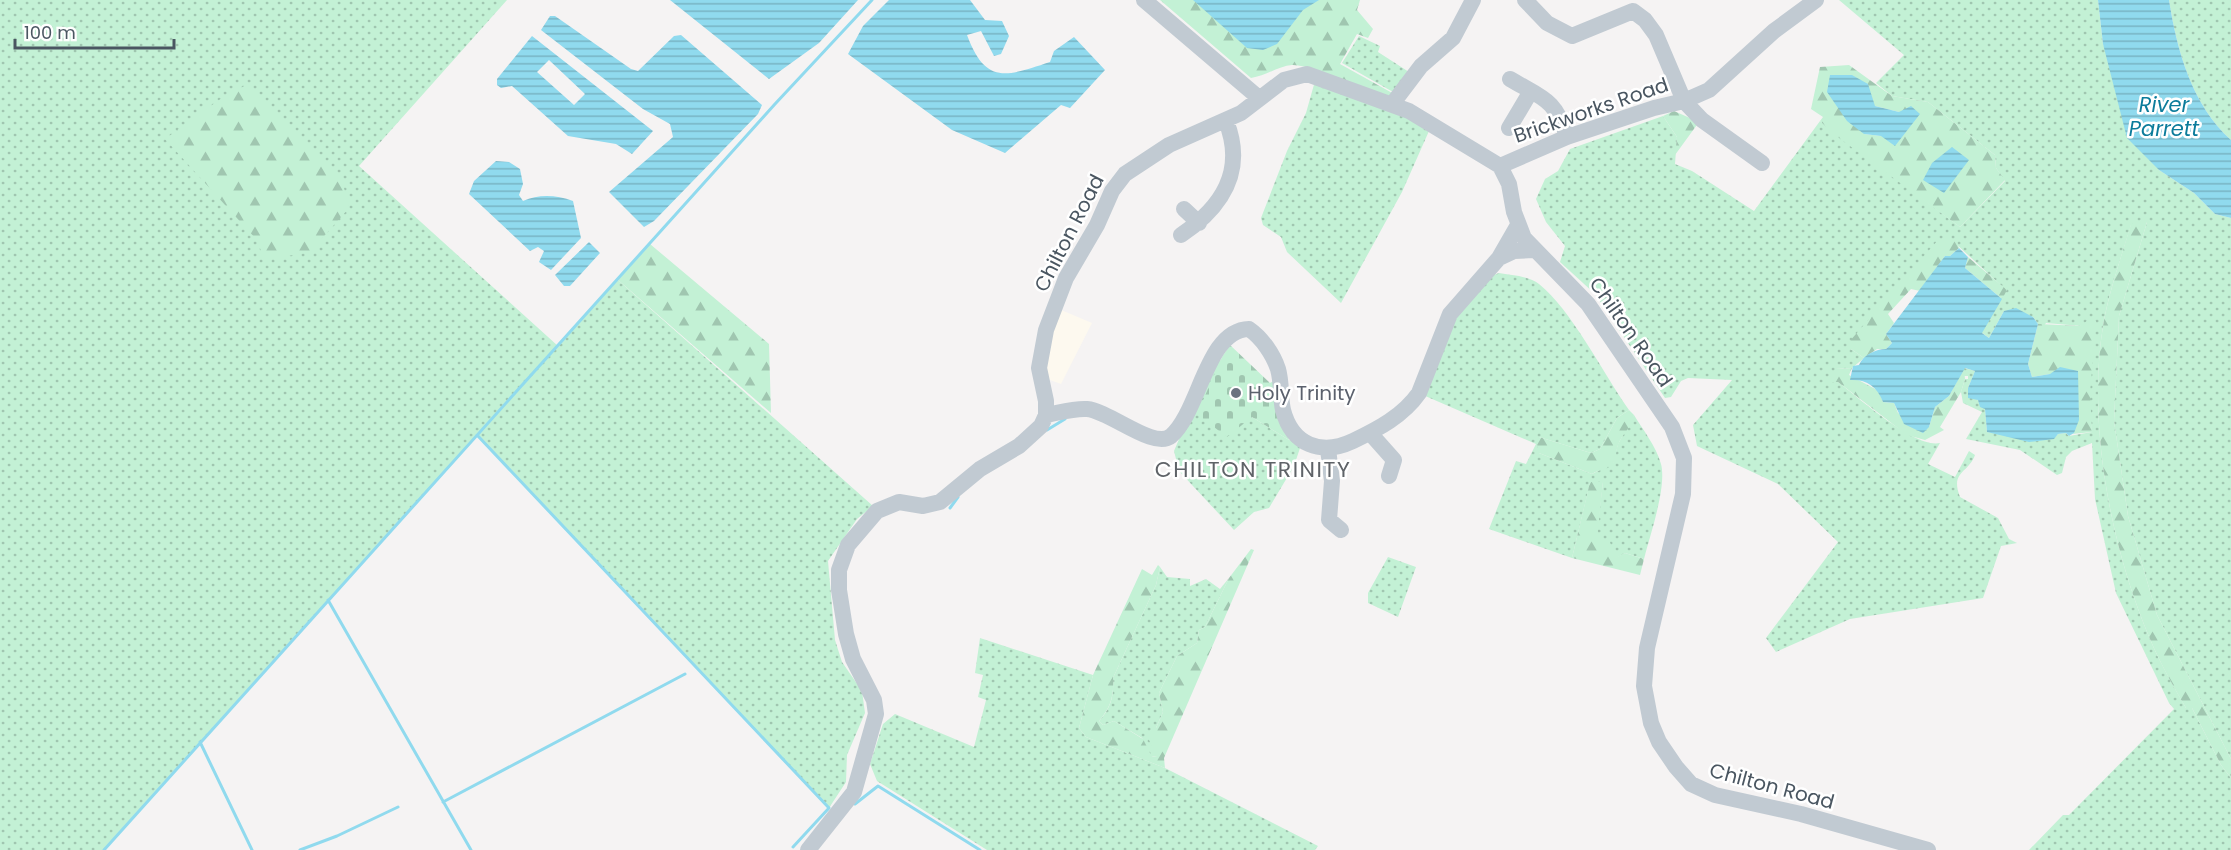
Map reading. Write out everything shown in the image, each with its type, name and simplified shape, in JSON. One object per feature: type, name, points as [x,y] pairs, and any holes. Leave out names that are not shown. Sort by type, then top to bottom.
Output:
[{"type":"street","points":[[1144,0],[1259,98]]},
{"type":"street","points":[[1393,103],[1421,66],[1453,38],[1473,0]]},
{"type":"street","name":"Brickworks Road","points":[[1500,166],[1567,137],[1654,108],[1684,101],[1656,35],[1633,6],[1572,36],[1547,23],[1525,0]]},
{"type":"street","points":[[1762,163],[1702,120],[1684,101],[1709,90],[1722,81],[1774,30],[1816,0]]},
{"type":"street","name":"Chilton Road","points":[[1046,415],[1046,401],[1039,368],[1046,330],[1066,278],[1097,225],[1112,191],[1125,174],[1186,136],[1226,121],[1284,80],[1307,74],[1393,103],[1430,122],[1448,136],[1500,166],[1509,184],[1518,225],[1533,250],[1556,269],[1588,304],[1672,427],[1684,458],[1683,494],[1643,668],[1646,706],[1659,742],[1670,759],[1691,784],[1706,792],[1801,814],[1928,850]]},
{"type":"street","points":[[1510,79],[1553,104],[1562,118],[1567,137]]},
{"type":"street","points":[[1509,128],[1531,91]]},
{"type":"street","points":[[1181,235],[1199,223],[1219,201],[1228,183],[1233,168],[1233,143],[1226,121]]},
{"type":"street","points":[[1184,209],[1199,223]]},
{"type":"street","points":[[808,850],[854,792],[876,714],[874,700],[853,659],[846,634],[839,590],[839,570],[848,545],[872,516],[899,501],[923,506],[940,502],[980,469],[1031,436],[1046,415],[1087,410],[1126,424],[1154,440],[1164,440],[1170,437],[1185,418],[1224,341],[1236,331],[1249,329],[1265,345],[1277,368],[1283,410],[1293,433],[1306,444],[1328,449],[1340,447],[1370,433],[1411,404],[1419,393],[1450,314],[1499,258],[1518,225]]},
{"type":"street","points":[[1499,258],[1515,251],[1533,250]]},
{"type":"street","points":[[1370,433],[1394,460],[1389,476]]},
{"type":"street","points":[[1328,449],[1332,481],[1329,520],[1341,530]]},
{"type":"shaded area","points":[[1054,307],[1092,323],[1061,384],[1039,376]]},
{"type":"green space","points":[[0,0],[507,0],[359,166],[558,346],[618,280],[873,506],[857,519],[828,561],[835,640],[842,662],[862,691],[865,713],[847,755],[846,782],[829,808],[477,436],[104,850],[0,850]]},
{"type":"green space","points":[[1160,0],[1360,0],[1357,10],[1373,29],[1368,38],[1357,34],[1340,64],[1394,94],[1404,114],[1332,77],[1303,66],[1287,66],[1251,78]]},
{"type":"green space","points":[[1839,0],[2098,0],[2103,44],[2159,170],[2194,193],[2215,214],[2231,218],[2231,759],[2157,615],[2128,516],[2114,421],[2119,316],[2147,222],[2131,225],[2112,287],[2103,326],[2098,403],[2106,485],[2124,565],[2136,603],[2162,665],[2186,708],[2192,708],[2221,765],[2231,778],[2231,850],[2029,850],[2063,815],[2069,815],[2174,709],[2116,593],[2095,499],[2092,443],[2072,451],[2066,457],[2062,473],[2057,475],[2020,450],[1966,439],[1982,412],[1963,403],[1961,392],[1965,379],[1968,379],[1968,376],[1963,376],[1964,368],[1975,371],[1968,388],[1985,409],[1987,432],[2053,439],[2058,434],[2066,433],[2069,436],[2092,432],[2081,326],[2046,323],[2044,326],[2038,324],[2033,317],[2004,311],[1989,338],[1981,332],[2006,290],[1955,243],[1851,349],[1864,358],[1852,368],[1836,369],[1838,382],[1903,431],[1930,443],[1940,443],[1928,464],[1955,477],[1969,451],[1975,455],[1957,482],[1960,497],[1998,518],[2009,539],[2017,543],[2001,546],[1983,598],[1850,619],[1776,652],[1766,638],[1838,542],[1778,484],[1697,446],[1693,425],[1732,380],[1688,378],[1681,381],[1671,397],[1665,398],[1595,294],[1560,262],[1565,246],[1546,222],[1536,199],[1545,179],[1558,171],[1570,149],[1663,116],[1677,137],[1675,164],[1692,171],[1754,211],[1820,121],[1960,227],[2005,181],[1996,168],[1995,155],[1928,102],[1892,96],[1876,83],[1904,55]]},
{"type":"green space","points":[[2169,0],[2231,0],[2231,140],[2206,111],[2188,76]]},
{"type":"green space","points":[[1359,36],[1380,46],[1378,52],[1409,72],[1393,92],[1342,63]]},
{"type":"green space","points":[[1849,65],[1892,96],[1928,102],[1995,155],[1996,168],[2005,180],[1960,227],[1835,135],[1820,121],[1823,117],[1811,109],[1820,67]],"holes":[[[1875,106],[1899,112],[1881,136],[1864,134]]]},
{"type":"green space","points":[[1315,81],[1406,115],[1429,131],[1402,192],[1341,303],[1287,252],[1281,237],[1263,225],[1261,218],[1287,151],[1306,113]]},
{"type":"green space","points":[[246,85],[342,180],[349,208],[310,252],[265,260],[256,239],[165,139],[219,100]]},
{"type":"green space","points":[[1674,111],[1699,122],[1675,155],[1677,137],[1663,116]]},
{"type":"green space","points":[[2138,221],[2147,222],[2119,316],[2114,421],[2128,516],[2157,615],[2231,759],[2231,778],[2221,765],[2192,708],[2186,708],[2181,700],[2150,639],[2124,565],[2106,485],[2098,403],[2103,326],[2131,224]]},
{"type":"green space","points":[[1949,238],[1957,242],[1959,248],[1950,256],[1945,256],[1920,291],[1911,289],[1888,314],[1894,323],[1886,334],[1892,343],[1886,349],[1877,349],[1864,358],[1851,349],[1849,342],[1938,240]]},
{"type":"green space","points":[[650,244],[769,344],[771,413],[618,280]]},
{"type":"green space","points":[[1968,257],[2007,290],[2002,299],[1965,268]]},
{"type":"green space","points":[[1499,273],[1530,279],[1551,295],[1575,326],[1629,410],[1617,418],[1600,449],[1591,453],[1539,437],[1539,453],[1592,474],[1613,463],[1618,444],[1634,415],[1656,451],[1661,464],[1662,485],[1644,559],[1625,553],[1615,559],[1596,539],[1603,482],[1590,483],[1572,558],[1489,529],[1516,461],[1526,464],[1536,444],[1423,395],[1456,316],[1491,276]]},
{"type":"green space","points":[[2088,320],[2096,321],[2090,393],[2092,432],[2072,434],[2074,433],[2050,374],[2032,377],[2028,364],[2038,324],[2081,326]]},
{"type":"green space","points":[[1230,345],[1270,383],[1277,379],[1289,440],[1252,417],[1227,437],[1197,414],[1222,357]]},
{"type":"green space","points":[[1216,352],[1252,417],[1289,440],[1302,442],[1294,466],[1269,508],[1254,512],[1234,530],[1179,471],[1174,451]]},
{"type":"green space","points":[[1852,368],[1849,375],[1879,391],[1883,402],[1894,403],[1898,413],[1929,427],[1935,407],[1949,396],[1964,368],[1965,379],[1961,392],[1940,427],[1944,430],[1925,440],[1907,435],[1838,382],[1827,382],[1836,369]]},
{"type":"green space","points":[[1629,410],[1634,415],[1633,419],[1618,445],[1613,464],[1609,467],[1592,474],[1539,453],[1537,444],[1539,437],[1591,453],[1600,449],[1617,418]]},
{"type":"green space","points":[[1590,482],[1603,482],[1597,539],[1610,542],[1615,558],[1625,553],[1644,559],[1640,575],[1572,558]]},
{"type":"green space","points":[[1251,549],[1254,550],[1164,758],[1165,768],[1086,737],[1079,728],[1093,675],[1142,569],[1152,575],[1158,565],[1160,567],[1156,585],[1113,678],[1109,706],[1099,721],[1103,725],[1114,721],[1143,739],[1152,757],[1157,756],[1146,734],[1156,728],[1163,712],[1159,693],[1177,656],[1197,643],[1199,630],[1205,627],[1229,578]]},
{"type":"green space","points":[[1388,557],[1416,567],[1398,617],[1368,603],[1368,593]]},
{"type":"green space","points":[[1160,567],[1167,577],[1190,579],[1190,586],[1206,579],[1220,589],[1229,578],[1205,627],[1199,630],[1197,643],[1177,656],[1159,693],[1163,712],[1156,728],[1157,756],[1151,757],[1142,738],[1114,721],[1103,725],[1099,721],[1109,706],[1113,678],[1156,585]]},
{"type":"green space","points":[[980,638],[1093,675],[1079,728],[1086,737],[1165,768],[1318,846],[1315,850],[987,850],[877,781],[870,764],[883,724],[895,714],[974,747],[986,700],[978,697],[983,675],[975,673]]},
{"type":"water","points":[[670,0],[858,0],[819,43],[769,79]]},
{"type":"water","points":[[889,0],[970,0],[985,20],[1002,21],[1009,36],[1001,54],[994,56],[981,31],[967,35],[982,63],[990,70],[999,73],[1022,71],[1050,62],[1054,51],[1074,37],[1105,70],[1070,108],[1061,105],[1005,153],[952,130],[848,54],[863,26]]},
{"type":"water","points":[[1193,0],[1319,0],[1303,10],[1277,44],[1263,50],[1247,48]]},
{"type":"water","name":"River Parrett","points":[[2098,0],[2169,0],[2188,76],[2206,111],[2231,140],[2231,218],[2215,214],[2194,193],[2159,170],[2127,138],[2103,44]]},
{"type":"water","points":[[550,16],[555,16],[631,69],[638,71],[674,36],[681,35],[762,105],[758,114],[654,221],[644,227],[609,192],[673,137],[670,124],[643,109],[541,30]]},
{"type":"water","points":[[532,36],[653,131],[632,154],[616,144],[568,136],[512,86],[501,88],[497,85],[497,79]],"holes":[[[549,60],[585,94],[574,105],[537,72]]]},
{"type":"water","points":[[1830,75],[1852,75],[1868,84],[1875,106],[1899,112],[1911,106],[1920,114],[1895,146],[1881,136],[1864,134],[1847,121],[1827,92]]},
{"type":"water","points":[[1952,147],[1969,160],[1944,193],[1923,180],[1932,163]]},
{"type":"water","points":[[496,161],[509,162],[520,169],[523,184],[519,195],[523,201],[548,196],[573,201],[581,238],[551,270],[539,262],[544,251],[538,247],[530,251],[469,194],[474,181]]},
{"type":"water","points":[[589,242],[600,253],[570,286],[564,286],[555,275]]},
{"type":"water","points":[[1959,248],[1968,257],[1965,268],[2002,299],[1982,333],[1989,338],[2004,311],[2016,308],[2033,317],[2038,324],[2028,364],[2032,377],[2050,374],[2060,367],[2078,371],[2079,420],[2074,433],[2069,436],[2066,433],[2058,434],[2054,439],[2029,442],[1987,432],[1985,409],[1980,407],[1978,400],[1968,398],[1968,388],[1975,371],[1965,368],[1949,396],[1935,407],[1929,427],[1923,433],[1904,424],[1894,403],[1883,402],[1878,392],[1866,382],[1850,380],[1853,366],[1859,365],[1870,353],[1886,349],[1892,343],[1886,334],[1945,256],[1950,256]]},
{"type":"waterway","points":[[104,850],[775,104],[872,0]]},
{"type":"waterway","points":[[1047,430],[1065,419]]},
{"type":"waterway","points":[[477,435],[829,808],[793,847]]},
{"type":"waterway","points":[[950,508],[958,497]]},
{"type":"waterway","points":[[328,600],[471,850]]},
{"type":"waterway","points":[[443,802],[685,674]]},
{"type":"waterway","points":[[200,742],[252,850]]},
{"type":"waterway","points":[[855,804],[878,786],[980,850]]},
{"type":"waterway","points":[[300,850],[337,836],[398,807]]},
{"type":"place","name":"Holy Trinity","points":[[1236,393]]},
{"type":"district","name":"CHILTON TRINITY","points":[[1253,469]]}]
